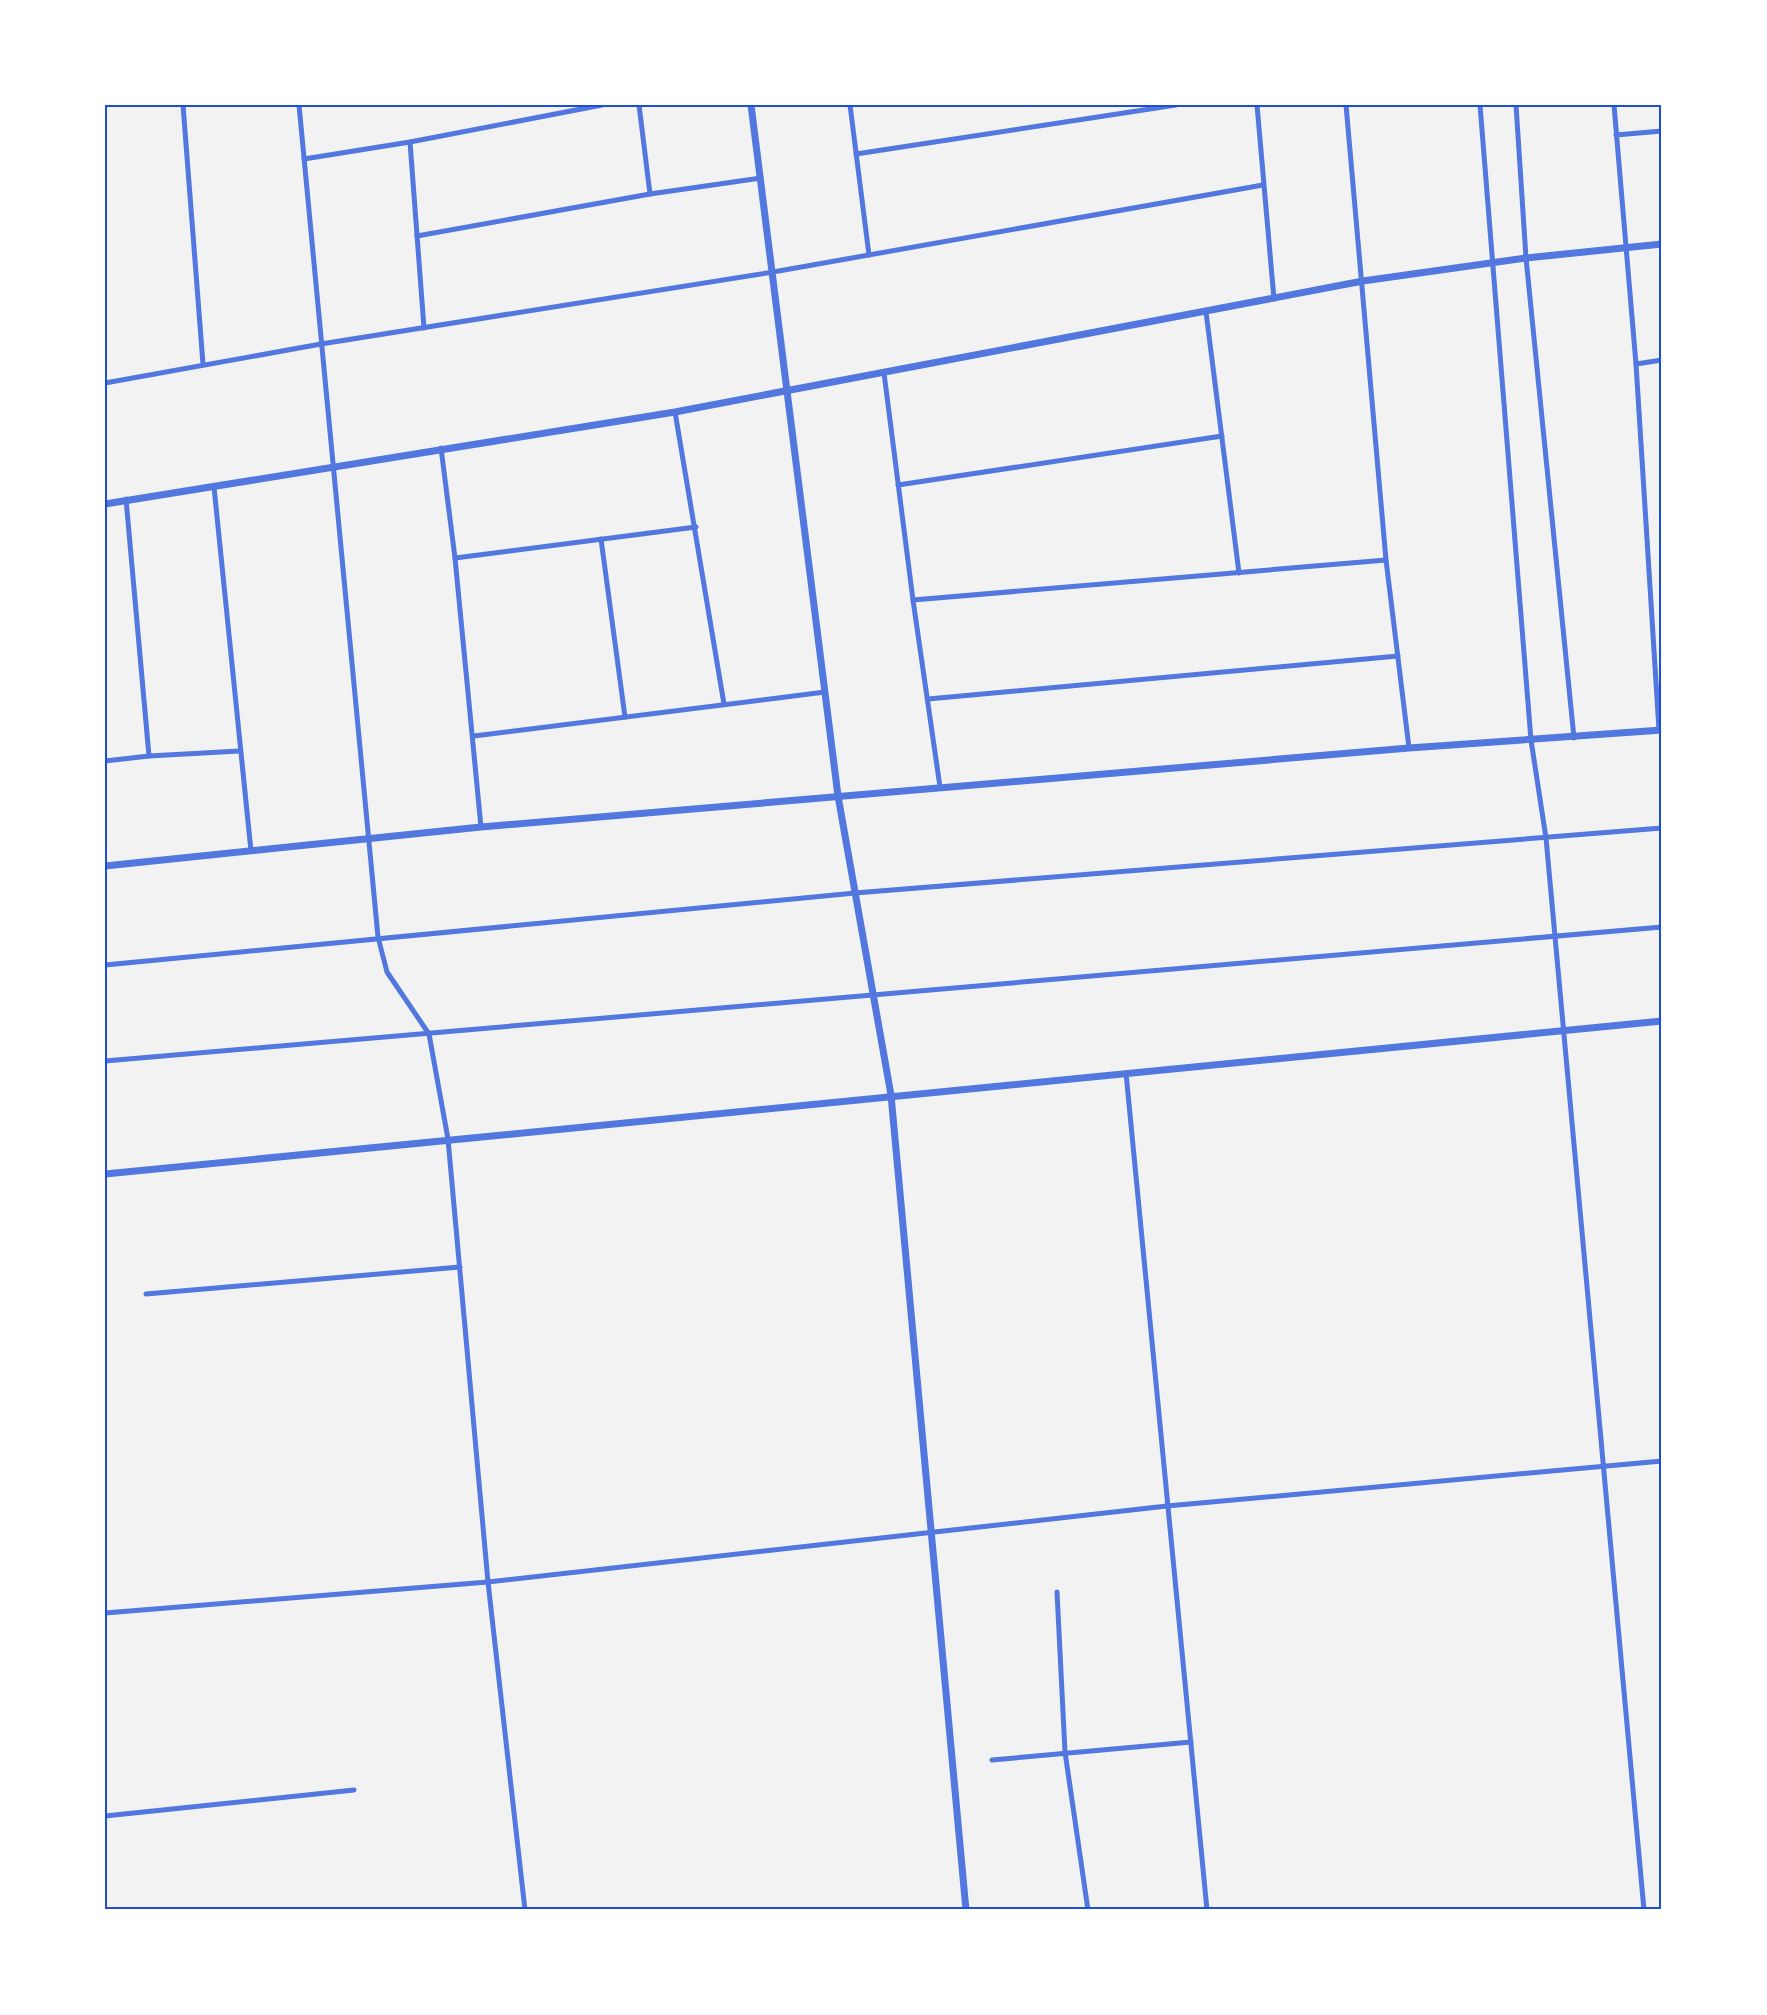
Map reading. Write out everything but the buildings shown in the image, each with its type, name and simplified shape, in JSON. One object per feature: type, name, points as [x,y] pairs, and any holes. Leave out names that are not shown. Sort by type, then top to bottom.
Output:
[{"type":"street","points":[[183,105],[203,364]]},
{"type":"street","points":[[299,105],[331,466],[370,837],[378,937],[387,972],[429,1034],[448,1139],[488,1582],[525,1910]]},
{"type":"street","points":[[304,159],[410,142],[602,105]]},
{"type":"street","points":[[639,105],[650,194]]},
{"type":"street","points":[[751,105],[789,391],[838,796],[891,1095],[966,1910]]},
{"type":"street","points":[[850,105],[869,255]]},
{"type":"street","points":[[856,154],[1176,105]]},
{"type":"street","points":[[1257,105],[1274,299]]},
{"type":"street","points":[[1346,105],[1386,560],[1409,748]]},
{"type":"street","points":[[1480,105],[1531,740],[1546,838],[1644,1910]]},
{"type":"street","points":[[1516,105],[1526,258],[1574,738]]},
{"type":"street","points":[[105,866],[481,827],[1409,748],[1661,730],[1636,364],[1614,105]]},
{"type":"street","points":[[1616,135],[1662,131]]},
{"type":"street","points":[[410,142],[424,328]]},
{"type":"street","points":[[417,236],[650,194],[760,178]]},
{"type":"street","points":[[105,382],[321,344],[773,272],[1263,185]]},
{"type":"street","points":[[105,504],[675,412],[1363,281],[1526,258],[1662,244]]},
{"type":"street","points":[[1206,312],[1239,573]]},
{"type":"street","points":[[1636,364],[1662,360]]},
{"type":"street","points":[[884,373],[940,788]]},
{"type":"street","points":[[675,412],[724,704]]},
{"type":"street","points":[[898,485],[1222,436]]},
{"type":"street","points":[[441,448],[474,736],[481,827]]},
{"type":"street","points":[[214,487],[239,751],[251,851]]},
{"type":"street","points":[[126,499],[149,756]]},
{"type":"street","points":[[455,558],[696,527]]},
{"type":"street","points":[[601,539],[625,717]]},
{"type":"street","points":[[913,600],[1386,560]]},
{"type":"street","points":[[1654,630],[1662,629]]},
{"type":"street","points":[[928,699],[1398,656]]},
{"type":"street","points":[[474,736],[825,692]]},
{"type":"street","points":[[105,761],[239,751]]},
{"type":"street","points":[[105,965],[855,893],[1662,828]]},
{"type":"street","points":[[105,1061],[1662,927]]},
{"type":"street","points":[[105,1174],[1662,1021]]},
{"type":"street","points":[[1125,1072],[1208,1910]]},
{"type":"street","points":[[146,1294],[460,1267]]},
{"type":"street","points":[[105,1612],[488,1582],[1167,1506],[1662,1461]]},
{"type":"street","points":[[1056,1592],[1065,1752],[1088,1910]]},
{"type":"street","points":[[992,1760],[1191,1742]]},
{"type":"street","points":[[105,1816],[354,1790]]}]
